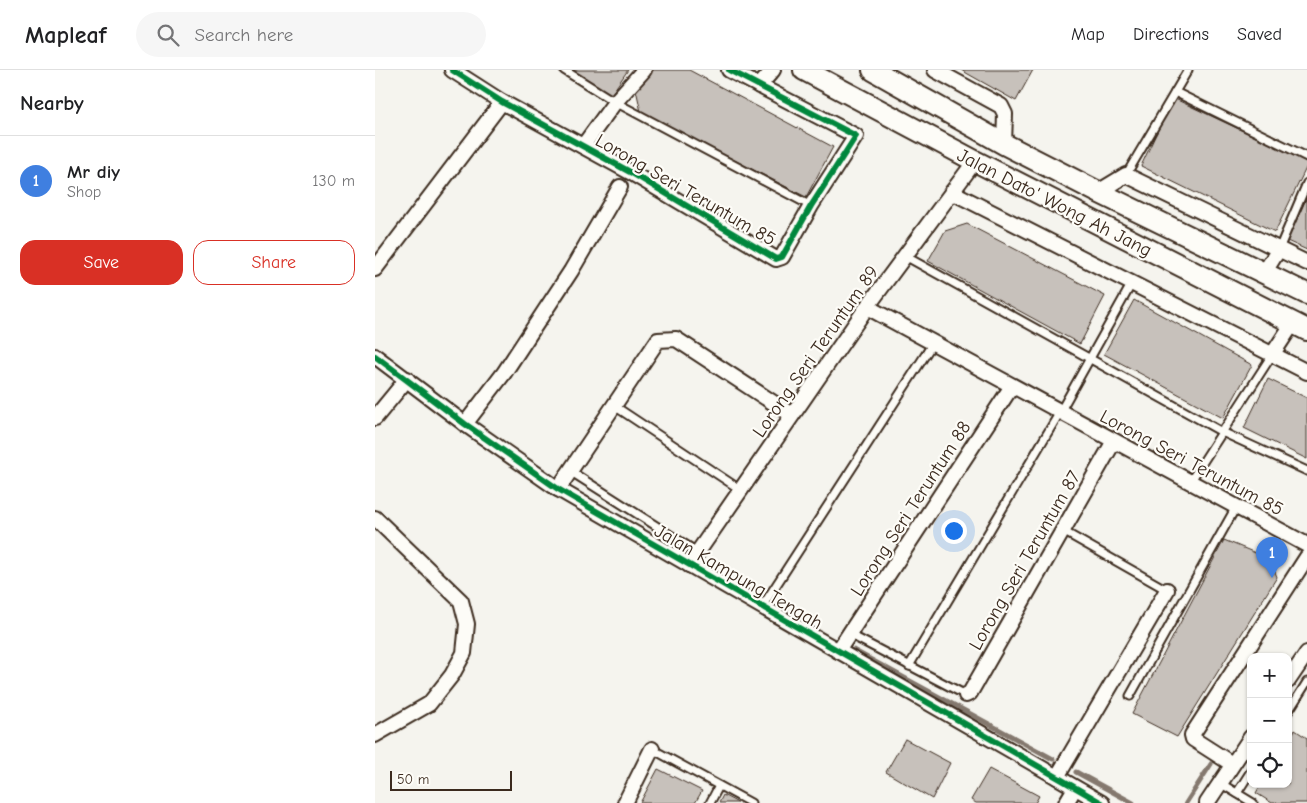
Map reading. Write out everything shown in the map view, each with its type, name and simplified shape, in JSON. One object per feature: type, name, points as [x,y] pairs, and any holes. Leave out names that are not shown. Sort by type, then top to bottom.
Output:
[{"type":"main road","name":"Jalan Dato' Wong Ah Jang","points":[[804,70],[975,161],[1300,327]]},
{"type":"main road","name":"Jalan Dato' Wong Ah Jang","points":[[873,70],[1004,144],[1307,294]]},
{"type":"street","name":"Lorong Seri Teruntum 85","points":[[452,70],[502,102],[630,172],[776,259],[782,257],[811,206],[856,136],[759,86]]},
{"type":"street","points":[[583,146],[615,102],[644,70]]},
{"type":"street","points":[[729,70],[759,86],[773,70]]},
{"type":"street","points":[[937,70],[1001,106],[1005,114],[1004,144]]},
{"type":"street","points":[[375,269],[502,102]]},
{"type":"street","name":"Lorong Seri Teruntum 89","points":[[689,565],[867,307],[975,161]]},
{"type":"street","points":[[1098,192],[1126,175],[1307,263]]},
{"type":"street","points":[[465,424],[504,373],[571,271],[620,187]]},
{"type":"street","points":[[952,192],[1307,372]]},
{"type":"street","points":[[1264,273],[1279,249]]},
{"type":"street","name":"Lorong Seri Teruntum 85","points":[[867,307],[1307,545]]},
{"type":"street","points":[[1272,355],[1300,327]]},
{"type":"street","points":[[559,489],[613,405],[658,340],[676,339],[792,415]]},
{"type":"street","name":"Jalan Kampung Tengah","points":[[375,356],[465,424],[559,489],[1102,803]]},
{"type":"street","points":[[375,418],[407,380]]},
{"type":"street","name":"Lorong Seri Teruntum 88","points":[[838,651],[1012,386]]},
{"type":"street","name":"Lorong Seri Teruntum 87","points":[[966,695],[970,692],[1114,441]]},
{"type":"street","points":[[375,518],[461,601],[467,624],[464,653],[452,675],[429,704],[375,735]]},
{"type":"street","points":[[1232,764],[1193,739],[1192,736],[1307,557]]},
{"type":"street","points":[[1057,778],[1167,590]]},
{"type":"street","points":[[1292,675],[1307,653]]},
{"type":"street","points":[[1207,803],[1247,743]]},
{"type":"street","points":[[625,803],[652,749]]},
{"type":"street","points":[[1067,803],[1075,788]]},
{"type":"lane","points":[[564,70],[615,102],[811,206]]},
{"type":"lane","points":[[1126,175],[1189,70]]},
{"type":"lane","points":[[1175,92],[1307,157]]},
{"type":"lane","points":[[1279,249],[1307,183]]},
{"type":"lane","points":[[905,256],[1222,432],[1307,471]]},
{"type":"lane","points":[[909,666],[1059,412],[1132,283]]},
{"type":"lane","points":[[761,607],[933,343]]},
{"type":"lane","points":[[1190,482],[1272,355]]},
{"type":"lane","points":[[613,405],[741,490]]},
{"type":"lane","points":[[570,471],[697,552]]},
{"type":"lane","points":[[1130,696],[1236,507]]},
{"type":"lane","points":[[1063,531],[1167,590]]},
{"type":"lane","points":[[849,634],[966,695]]},
{"type":"lane","points":[[1292,707],[1304,692],[1307,682]]},
{"type":"lane","points":[[652,749],[751,803]]},
{"type":"lane","points":[[1237,793],[1247,777]]},
{"type":"lane","points":[[1220,783],[1253,803]]},
{"type":"lane","points":[[709,803],[719,786]]},
{"type":"building","points":[[572,70],[628,70],[610,96]]},
{"type":"building","points":[[654,70],[689,70],[833,147],[806,197],[641,112],[635,85]]},
{"type":"building","points":[[961,70],[1033,70],[1016,101]]},
{"type":"building","points":[[1173,98],[1307,161],[1307,166],[1275,232],[1141,166]]},
{"type":"building","points":[[1307,197],[1307,250],[1287,241]]},
{"type":"building","points":[[967,224],[1105,296],[1080,344],[928,261],[945,231]]},
{"type":"building","points":[[1134,300],[1252,365],[1223,418],[1104,354]]},
{"type":"building","points":[[1268,379],[1307,398],[1307,459],[1244,428]]},
{"type":"building","points":[[1224,540],[1270,559],[1277,577],[1177,737],[1132,714]]},
{"type":"building","points":[[1295,730],[1307,738],[1307,803],[1272,803],[1256,793],[1259,788],[1292,788],[1292,734]]},
{"type":"building","points":[[905,739],[950,763],[932,799],[886,772]]},
{"type":"building","points":[[658,769],[702,791],[695,803],[640,803]]},
{"type":"building","points":[[989,769],[1039,796],[1035,803],[976,803],[971,800]]},
{"type":"building","points":[[723,795],[738,803],[719,803]]},
{"type":"waterway","points":[[853,650],[1053,759]]},
{"type":"waterway","points":[[1186,803],[1211,764]]},
{"type":"waterway","points":[[1076,772],[1133,803]]},
{"type":"cycle path","points":[[452,70],[502,102],[630,172],[776,259],[782,257],[811,206],[856,136],[729,70]]},
{"type":"cycle path","points":[[375,356],[465,424],[558,489],[1102,803]]},
{"type":"place","name":"Mr diy","points":[[1272,578]]}]
